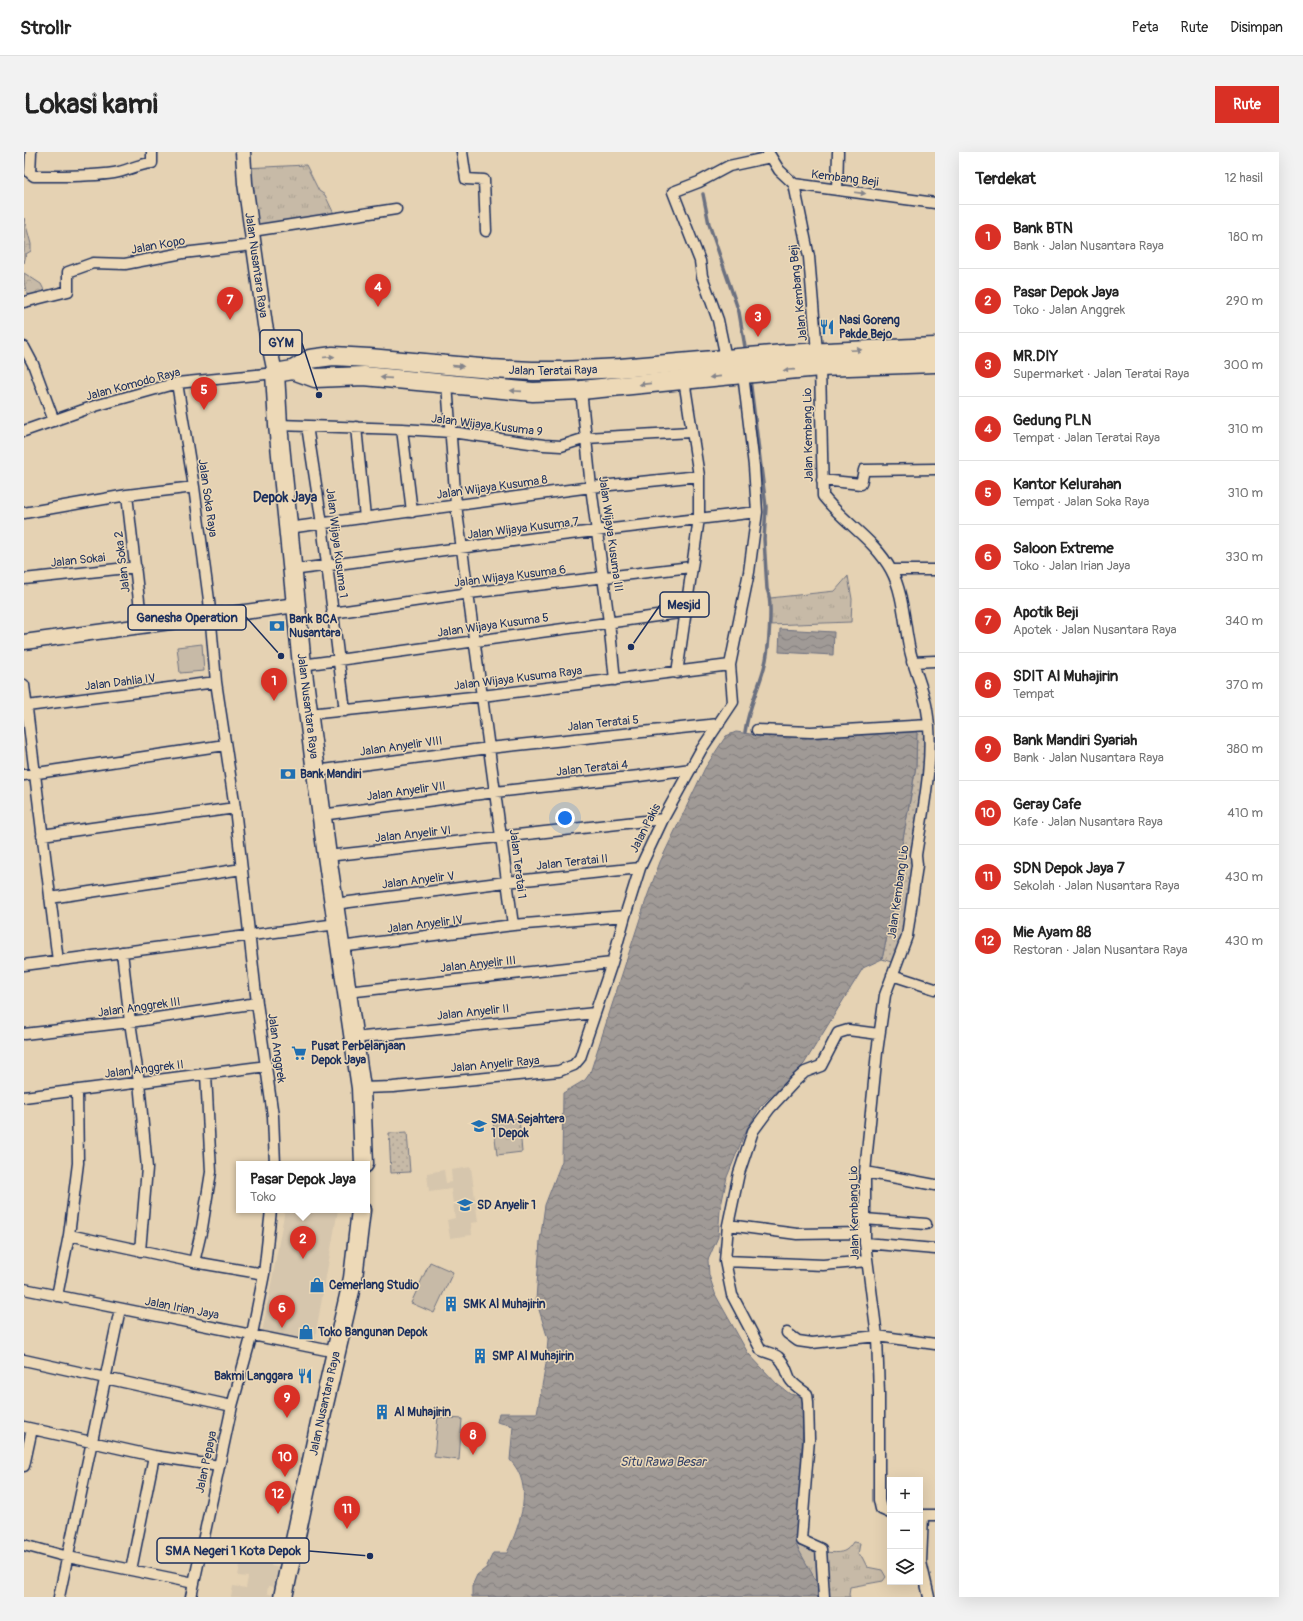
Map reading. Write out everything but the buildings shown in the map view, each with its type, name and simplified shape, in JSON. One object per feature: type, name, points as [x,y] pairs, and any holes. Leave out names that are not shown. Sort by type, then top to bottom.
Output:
[{"type":"highway","points":[[905,355],[935,347]]},
{"type":"highway","name":"Jalan Teratai Raya","points":[[294,370],[316,378],[364,376],[533,392],[581,390],[683,371],[746,365],[905,355]]},
{"type":"highway","points":[[905,355],[935,363]]},
{"type":"highway","name":"Jalan Teratai Raya","points":[[275,373],[294,370],[310,359],[333,356],[532,371],[683,371]]},
{"type":"highway","name":"Jalan Nusantara Raya","points":[[275,373],[278,425],[302,665],[321,815],[361,1088],[364,1161]]},
{"type":"highway","name":"Jalan Nusantara Raya","points":[[283,1597],[353,1278],[361,1213]]},
{"type":"street","points":[[31,152],[30,173],[34,176],[90,176],[117,173],[139,164],[152,163],[152,152]]},
{"type":"street","name":"Jalan Nusantara Raya","points":[[242,152],[264,325],[275,373]]},
{"type":"street","points":[[462,152],[466,179],[484,180],[486,231]]},
{"type":"street","points":[[837,190],[838,152]]},
{"type":"street","points":[[730,665],[749,572],[756,512],[746,365],[718,320],[702,276],[700,261],[673,192],[699,182],[729,166],[769,154]]},
{"type":"street","name":"Kembang Beji","points":[[769,154],[779,170],[794,184],[935,203]]},
{"type":"street","name":"Jalan Kembang Beji","points":[[794,184],[809,257],[818,360]]},
{"type":"street","name":"Jalan Kopo","points":[[24,302],[68,292],[68,272],[93,264],[125,264],[396,209]]},
{"type":"street","points":[[24,347],[33,364],[54,421]]},
{"type":"street","name":"Jalan Kembang Lio","points":[[818,360],[823,496],[858,530],[891,570],[900,600],[912,662],[927,709],[929,725],[930,757],[916,855],[917,865],[908,930],[904,945],[885,995],[865,1172],[865,1243],[877,1336],[879,1394],[878,1500],[881,1509],[887,1512]]},
{"type":"street","points":[[677,673],[699,518],[699,476],[691,432],[683,371]]},
{"type":"street","name":"Jalan Komodo Raya","points":[[24,431],[96,406],[176,384],[275,373]]},
{"type":"street","name":"Jalan Soka Raya","points":[[176,384],[194,487],[211,616],[216,682],[225,745]]},
{"type":"street","name":"Jalan Teratai 1","points":[[447,384],[456,505],[513,925]]},
{"type":"street","name":"Jalan Wijaya Kusuma III","points":[[581,390],[591,487],[610,622],[615,680]]},
{"type":"street","name":"Jalan Wijaya Kusuma 9","points":[[278,425],[451,432],[561,446],[586,438],[691,432]]},
{"type":"street","name":"Jalan Wijaya Kusuma 1","points":[[307,426],[322,524],[345,710]]},
{"type":"street","points":[[356,427],[364,518]]},
{"type":"street","points":[[402,429],[412,512]]},
{"type":"street","points":[[822,480],[861,484],[864,470],[935,469]]},
{"type":"street","name":"Jalan Wijaya Kusuma 8","points":[[288,528],[591,487],[699,476]]},
{"type":"street","points":[[24,514],[127,495],[194,487]]},
{"type":"street","name":"Jalan Soka 2","points":[[127,495],[142,627]]},
{"type":"street","name":"Jalan Wijaya Kusuma 7","points":[[292,570],[756,512]]},
{"type":"street","name":"Jalan Sokai","points":[[24,579],[136,567]]},
{"type":"street","name":"Jalan Wijaya Kusuma 6","points":[[332,613],[469,593],[691,567]]},
{"type":"street","points":[[891,570],[935,570]]},
{"type":"street","points":[[24,642],[296,605]]},
{"type":"street","name":"Jalan Wijaya Kusuma 5","points":[[302,665],[686,612]]},
{"type":"street","points":[[912,662],[935,661]]},
{"type":"street","name":"Jalan Wijaya Kusuma Raya","points":[[309,714],[482,696],[677,673],[730,665]]},
{"type":"street","name":"Jalan Pakis","points":[[595,1013],[612,963],[624,916],[640,868],[662,819],[701,750],[733,702],[730,665]]},
{"type":"street","name":"Jalan Dahlia IV","points":[[26,706],[216,682]]},
{"type":"street","points":[[24,685],[58,961]]},
{"type":"street","name":"Jalan Teratai 5","points":[[489,748],[719,724]]},
{"type":"street","points":[[756,730],[811,732],[929,725]]},
{"type":"street","points":[[24,775],[225,745]]},
{"type":"street","name":"Jalan Anggrek","points":[[225,745],[235,808],[257,1003],[273,1116],[275,1161]]},
{"type":"street","name":"Jalan Anyelir VIII","points":[[316,771],[489,748]]},
{"type":"street","name":"Jalan Teratai 4","points":[[495,792],[691,769]]},
{"type":"street","name":"Jalan Anyelir VII","points":[[321,815],[495,792]]},
{"type":"street","points":[[42,835],[235,808]]},
{"type":"street","name":"Jalan Anyelir VI","points":[[327,856],[501,838],[662,819]]},
{"type":"street","name":"Jalan Teratai II","points":[[506,882],[640,868]]},
{"type":"street","points":[[50,898],[242,869]]},
{"type":"street","name":"Jalan Anyelir V","points":[[334,904],[506,882]]},
{"type":"street","points":[[513,925],[624,916]]},
{"type":"street","points":[[24,965],[337,924]]},
{"type":"street","name":"Jalan Anyelir IV","points":[[340,947],[513,925]]},
{"type":"street","points":[[122,952],[130,1022],[140,1082],[147,1168],[140,1251]]},
{"type":"street","name":"Jalan Anyelir III","points":[[347,992],[612,963]]},
{"type":"street","points":[[892,975],[935,989]]},
{"type":"street","name":"Jalan Anggrek III","points":[[24,1034],[130,1022],[257,1003]]},
{"type":"street","name":"Jalan Anyelir II","points":[[354,1038],[595,1013]]},
{"type":"street","name":"Jalan Anyelir Raya","points":[[361,1088],[392,1087],[559,1071],[574,1065],[580,1058],[595,1013]]},
{"type":"street","points":[[824,1597],[821,1549],[801,1540],[809,1439],[807,1394],[790,1379],[784,1364],[779,1358],[774,1354],[761,1350],[732,1295],[726,1261],[728,1224],[739,1173],[753,1131],[770,1108],[805,1072],[821,1066],[838,1032],[848,1030],[880,1034]]},
{"type":"street","name":"Jalan Anggrek II","points":[[24,1097],[267,1066]]},
{"type":"street","points":[[194,1262],[212,1172],[206,1074]]},
{"type":"street","points":[[57,1296],[69,1235],[78,1163],[77,1091]]},
{"type":"street","points":[[865,1172],[935,1185]]},
{"type":"street","points":[[252,1334],[264,1274],[271,1213]]},
{"type":"street","points":[[865,1219],[926,1224]]},
{"type":"street","points":[[728,1224],[798,1234],[865,1233]]},
{"type":"street","points":[[69,1235],[194,1262],[264,1274]]},
{"type":"street","points":[[865,1243],[935,1250]]},
{"type":"street","points":[[726,1261],[823,1265],[867,1261]]},
{"type":"street","name":"Jalan Irian Jaya","points":[[24,1289],[336,1352]]},
{"type":"street","points":[[59,1597],[120,1309]]},
{"type":"street","points":[[787,1333],[798,1341],[812,1343],[877,1336],[935,1344]]},
{"type":"street","name":"Jalan Pepaya","points":[[191,1597],[232,1406],[252,1334]]},
{"type":"street","points":[[24,1360],[232,1406]]},
{"type":"street","points":[[24,1466],[28,1428],[93,1441],[154,1456],[219,1466]]},
{"type":"street","points":[[131,1570],[154,1456]]},
{"type":"street","points":[[923,1515],[935,1515]]},
{"type":"street","points":[[24,1545],[68,1557],[194,1583]]},
{"type":"street","points":[[921,1549],[921,1562],[930,1597]]},
{"type":"shaded area","name":"SD Anyelir 1","points":[[471,1167],[478,1222],[471,1223],[472,1235],[450,1238],[447,1220],[455,1218],[451,1189],[429,1192],[427,1173],[444,1170],[446,1183],[452,1182],[451,1170]]},
{"type":"shaded area","points":[[284,1213],[337,1213],[314,1343],[262,1333]]},
{"type":"shaded area","points":[[243,1547],[274,1552],[271,1566],[280,1568],[276,1587],[268,1586],[267,1593],[272,1595],[272,1597],[231,1597],[233,1586],[246,1588],[248,1577],[238,1576]]},
{"type":"green space","points":[[306,165],[319,191],[325,195],[336,218],[252,231],[244,168]]},
{"type":"green space","points":[[24,218],[31,244],[31,251],[26,254],[24,263]]},
{"type":"green space","points":[[24,273],[41,284],[45,292],[31,297],[24,283]]},
{"type":"green space","points":[[848,576],[852,599],[851,622],[769,625],[770,598],[835,591]]},
{"type":"green space","points":[[202,644],[204,671],[180,673],[177,647]]},
{"type":"green space","points":[[929,725],[917,865],[897,964],[882,959],[899,882],[903,839],[916,766],[917,726]]},
{"type":"green space","points":[[519,1118],[522,1152],[497,1155],[493,1120]]},
{"type":"green space","points":[[407,1132],[410,1172],[391,1173],[389,1133]]},
{"type":"green space","points":[[430,1262],[453,1272],[434,1313],[411,1303]]},
{"type":"green space","points":[[438,1417],[462,1419],[459,1460],[434,1457]]},
{"type":"green space","points":[[853,1542],[860,1543],[858,1555],[862,1557],[867,1567],[882,1570],[886,1577],[883,1581],[850,1587],[850,1597],[821,1597],[796,1545],[836,1553],[846,1550]]},
{"type":"water","points":[[780,629],[834,632],[833,655],[779,652]]},
{"type":"water","name":"Situ Rawa Besar","points":[[912,729],[917,732],[916,766],[903,839],[899,882],[882,959],[863,968],[804,1064],[760,1107],[744,1135],[727,1177],[720,1211],[718,1237],[708,1260],[709,1275],[716,1296],[748,1353],[777,1384],[790,1394],[804,1397],[800,1496],[796,1545],[819,1586],[821,1597],[472,1597],[472,1586],[477,1575],[486,1568],[493,1553],[507,1553],[520,1518],[523,1505],[522,1481],[518,1470],[510,1460],[513,1426],[497,1422],[499,1413],[537,1413],[546,1364],[548,1339],[536,1300],[540,1241],[545,1205],[562,1161],[563,1093],[585,1080],[590,1073],[647,897],[660,862],[705,768],[726,736],[736,732],[765,736]]},
{"type":"waterway","points":[[703,194],[709,224],[739,312],[746,353]]},
{"type":"waterway","points":[[745,732],[748,715],[766,662],[770,619],[764,539],[766,507],[750,379]]},
{"type":"place","name":"Gedung PLN","points":[[378,307]]},
{"type":"place","name":"Apotik Beji","points":[[230,320]]},
{"type":"place","name":"Nasi Goreng Pakde Bejo","points":[[827,327]]},
{"type":"place","name":"MR.DIY","points":[[758,337]]},
{"type":"place","name":"GYM","points":[[319,395]]},
{"type":"place","name":"Kantor Kelurahan","points":[[204,410]]},
{"type":"place","name":"Bank BCA Nusantara","points":[[277,626]]},
{"type":"place","name":"Mesjid","points":[[631,647]]},
{"type":"place","name":"Ganesha Operation","points":[[281,656]]},
{"type":"place","name":"Bank BTN","points":[[274,701]]},
{"type":"place","name":"Bank Mandiri","points":[[288,774]]},
{"type":"place","name":"Pusat Perbelanjaan Depok Jaya","points":[[299,1053]]},
{"type":"place","name":"SMA Sejahtera 1 Depok","points":[[479,1126]]},
{"type":"place","name":"SD Anyelir 1","points":[[465,1205]]},
{"type":"place","name":"Pasar Depok Jaya","points":[[303,1259]]},
{"type":"place","name":"Cemerlang Studio","points":[[317,1285]]},
{"type":"place","name":"SMK Al Muhajirin","points":[[451,1304]]},
{"type":"place","name":"Saloon Extreme","points":[[282,1328]]},
{"type":"place","name":"Toko Bangunan Depok","points":[[306,1332]]},
{"type":"place","name":"SMP Al Muhajirin","points":[[480,1356]]},
{"type":"place","name":"Bakmi Langgara","points":[[305,1376]]},
{"type":"place","name":"Al Muhajirin","points":[[382,1412]]},
{"type":"place","name":"Bank Mandiri Syariah","points":[[287,1418]]},
{"type":"place","name":"SDIT Al Muhajirin","points":[[473,1455]]},
{"type":"place","name":"Geray Cafe","points":[[285,1477]]},
{"type":"place","name":"Mie Ayam 88","points":[[278,1514]]},
{"type":"place","name":"SDN Depok Jaya 7","points":[[347,1529]]},
{"type":"place","name":"SMA Negeri 1 Kota Depok","points":[[370,1556]]},
{"type":"district","name":"Depok Jaya","points":[[285,497]]}]
